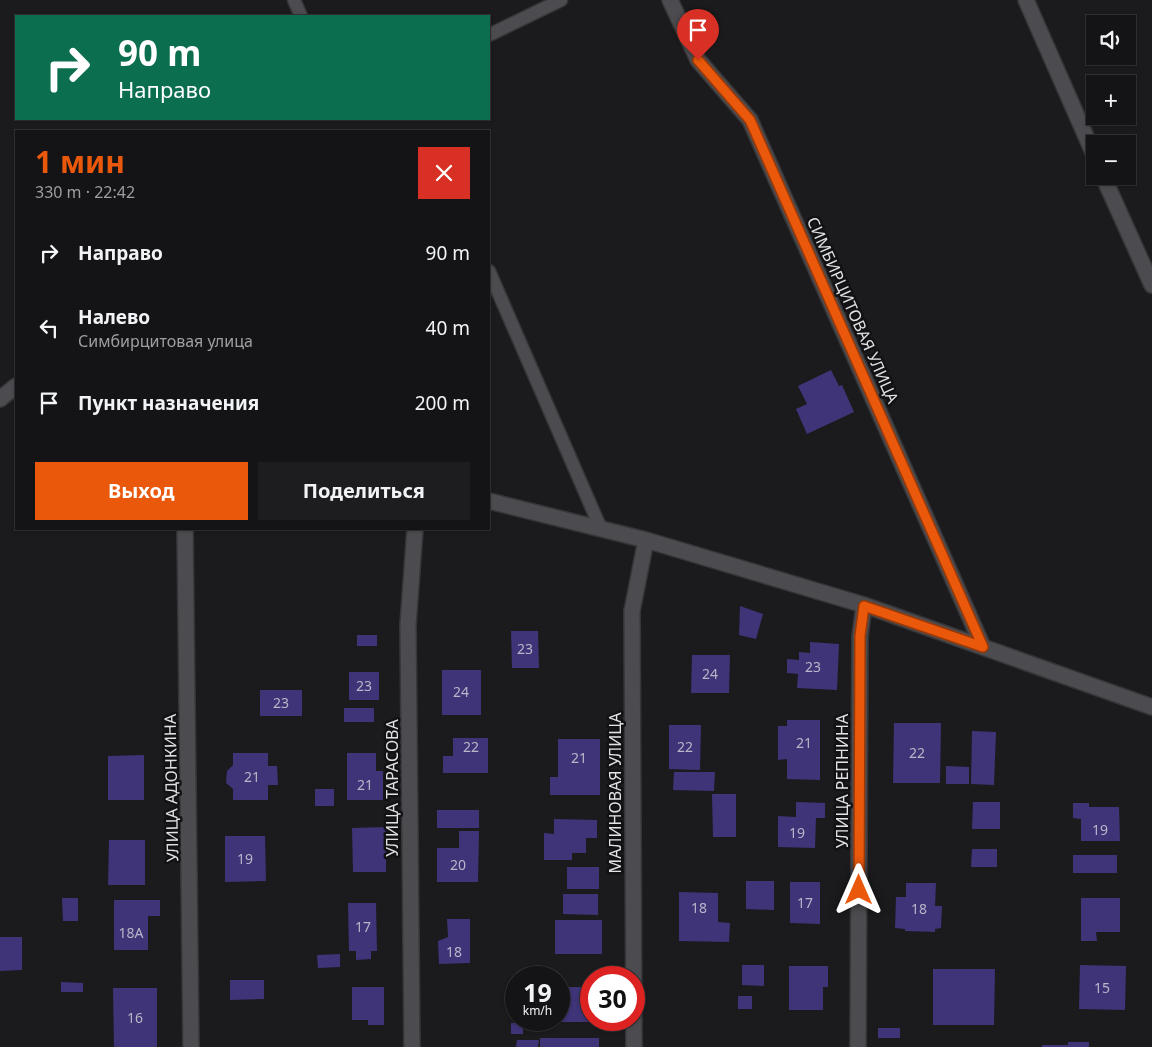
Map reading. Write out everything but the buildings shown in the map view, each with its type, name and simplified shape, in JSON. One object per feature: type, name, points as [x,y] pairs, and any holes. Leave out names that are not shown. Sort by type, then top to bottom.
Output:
[{"type":"street","name":"СИМБИРЦИТОВАЯ УЛИЦА","points":[[670,0],[698,60],[750,120],[983,647]]},
{"type":"street","points":[[1026,0],[1086,137]]},
{"type":"street","points":[[1107,185],[1152,285]]},
{"type":"street","points":[[0,399],[15,387]]},
{"type":"street","points":[[490,501],[646,540],[864,606],[1152,707]]},
{"type":"street","name":"УЛИЦА АДОНКИНА","points":[[186,530],[191,1047]]},
{"type":"street","name":"УЛИЦА ТАРАСОВА","points":[[412,1047],[408,625],[415,530]]},
{"type":"street","name":"МАЛИНОВАЯ УЛИЦА","points":[[634,1047],[632,611],[646,540]]},
{"type":"street","name":"УЛИЦА РЕПНИНА","points":[[858,1047],[860,636],[864,606]]},
{"type":"lane","points":[[294,0],[301,15]]},
{"type":"lane","points":[[490,35],[561,0]]},
{"type":"lane","points":[[490,273],[601,529]]},
{"type":"route","points":[[698,60],[750,120],[983,647],[864,606],[860,636],[859,890]]}]
